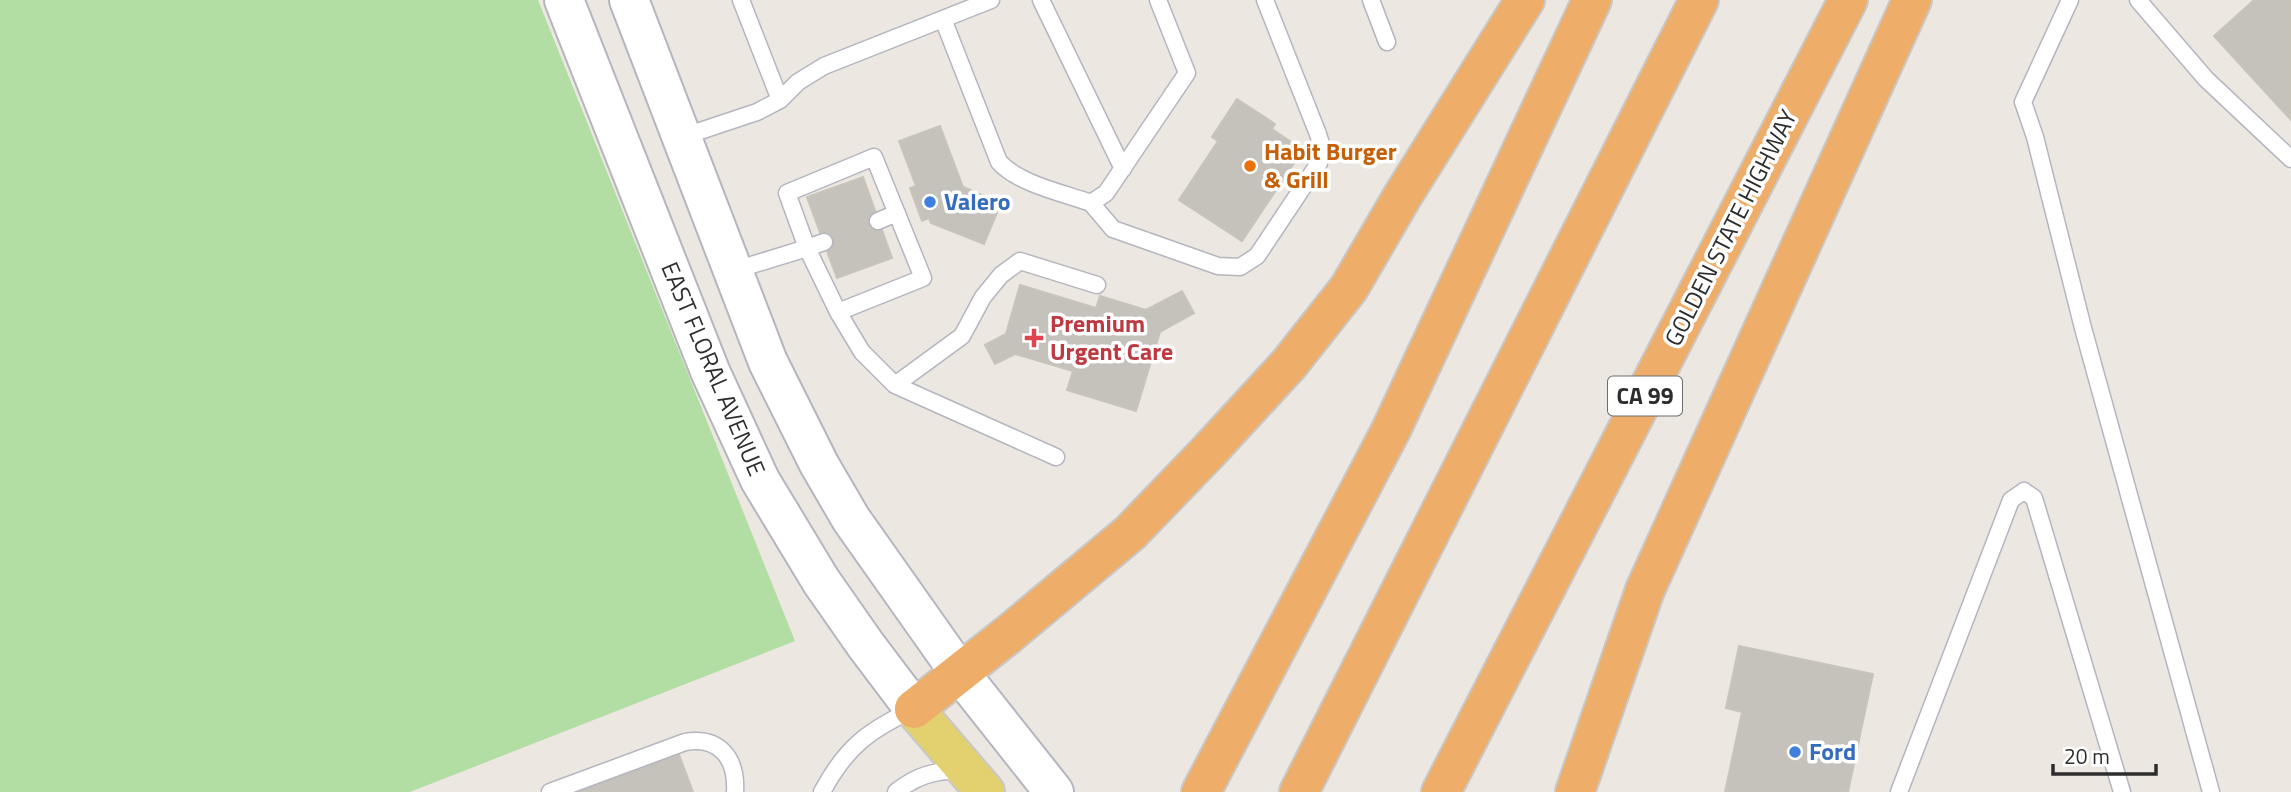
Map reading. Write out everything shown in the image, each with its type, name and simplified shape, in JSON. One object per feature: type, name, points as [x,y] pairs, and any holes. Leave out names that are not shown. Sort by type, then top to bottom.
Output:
[{"type":"highway","points":[[914,709],[1130,533],[1289,364],[1349,288],[1402,197],[1525,0]]},
{"type":"highway","points":[[1201,792],[1391,430],[1592,0]]},
{"type":"highway","points":[[1299,792],[1699,0]]},
{"type":"highway","name":"GOLDEN STATE HIGHWAY","points":[[1441,792],[1848,0]]},
{"type":"highway","points":[[1575,792],[1646,590],[1912,0]]},
{"type":"main road","points":[[914,709],[975,781]]},
{"type":"street","name":"EAST FLORAL AVENUE","points":[[564,0],[709,371],[760,480],[821,581],[914,709]]},
{"type":"street","points":[[629,0],[768,362],[819,464],[851,519],[959,672],[1054,792]]},
{"type":"lane","points":[[741,0],[780,100]]},
{"type":"lane","points":[[681,137],[757,112],[780,100],[798,82],[824,66],[991,0]]},
{"type":"lane","points":[[1041,0],[1123,169]]},
{"type":"lane","points":[[1091,203],[1106,193],[1187,73],[1158,0]]},
{"type":"lane","points":[[943,19],[999,162],[1007,171],[1091,203],[1113,229],[1218,265],[1240,267],[1257,256],[1319,163],[1321,144],[1265,0]]},
{"type":"lane","points":[[1371,0],[1387,42]]},
{"type":"lane","points":[[2070,0],[2023,102],[2035,136],[2083,328],[2211,792]]},
{"type":"lane","points":[[2138,0],[2206,79],[2291,159]]},
{"type":"lane","points":[[838,312],[923,278],[874,157],[786,193],[807,248],[838,312],[862,352],[895,385],[1056,457]]},
{"type":"lane","points":[[878,221],[897,214]]},
{"type":"lane","points":[[732,271],[824,242]]},
{"type":"lane","points":[[895,385],[962,336],[983,297],[1000,275],[1020,261],[1097,285]]},
{"type":"lane","points":[[1899,792],[2011,500],[2024,491],[2034,498],[2122,792]]},
{"type":"lane","points":[[822,792],[850,750],[882,724],[914,709]]},
{"type":"lane","points":[[550,792],[694,740],[714,745],[730,760],[734,769],[735,792]]},
{"type":"lane","points":[[896,792],[912,779],[942,771],[975,781]]},
{"type":"green space","points":[[0,0],[538,0],[795,641],[410,792],[0,792]]},
{"type":"building","points":[[2254,0],[2291,0],[2291,120],[2214,36]]},
{"type":"building","points":[[1237,99],[1275,124],[1272,129],[1303,150],[1242,241],[1179,200],[1218,141],[1212,137]]},
{"type":"building","points":[[940,126],[963,187],[1001,203],[984,244],[931,223],[929,218],[922,221],[910,188],[916,186],[899,141]]},
{"type":"building","points":[[863,177],[892,258],[837,278],[807,197]]},
{"type":"building","points":[[1020,285],[1096,308],[1100,296],[1146,310],[1182,291],[1194,313],[1160,332],[1136,411],[1067,390],[1073,371],[1015,354],[995,364],[985,345],[1006,334]]},
{"type":"building","name":"Ford","points":[[1739,646],[1873,674],[1848,792],[1725,792],[1742,712],[1726,708]]},
{"type":"building","points":[[678,752],[693,792],[567,792]]},
{"type":"place","name":"Habit Burger & Grill","points":[[1250,166]]},
{"type":"place","name":"Valero","points":[[930,202]]},
{"type":"place","name":"Premium Urgent Care","points":[[1034,338]]},
{"type":"place","name":"Ford","points":[[1795,752]]}]
